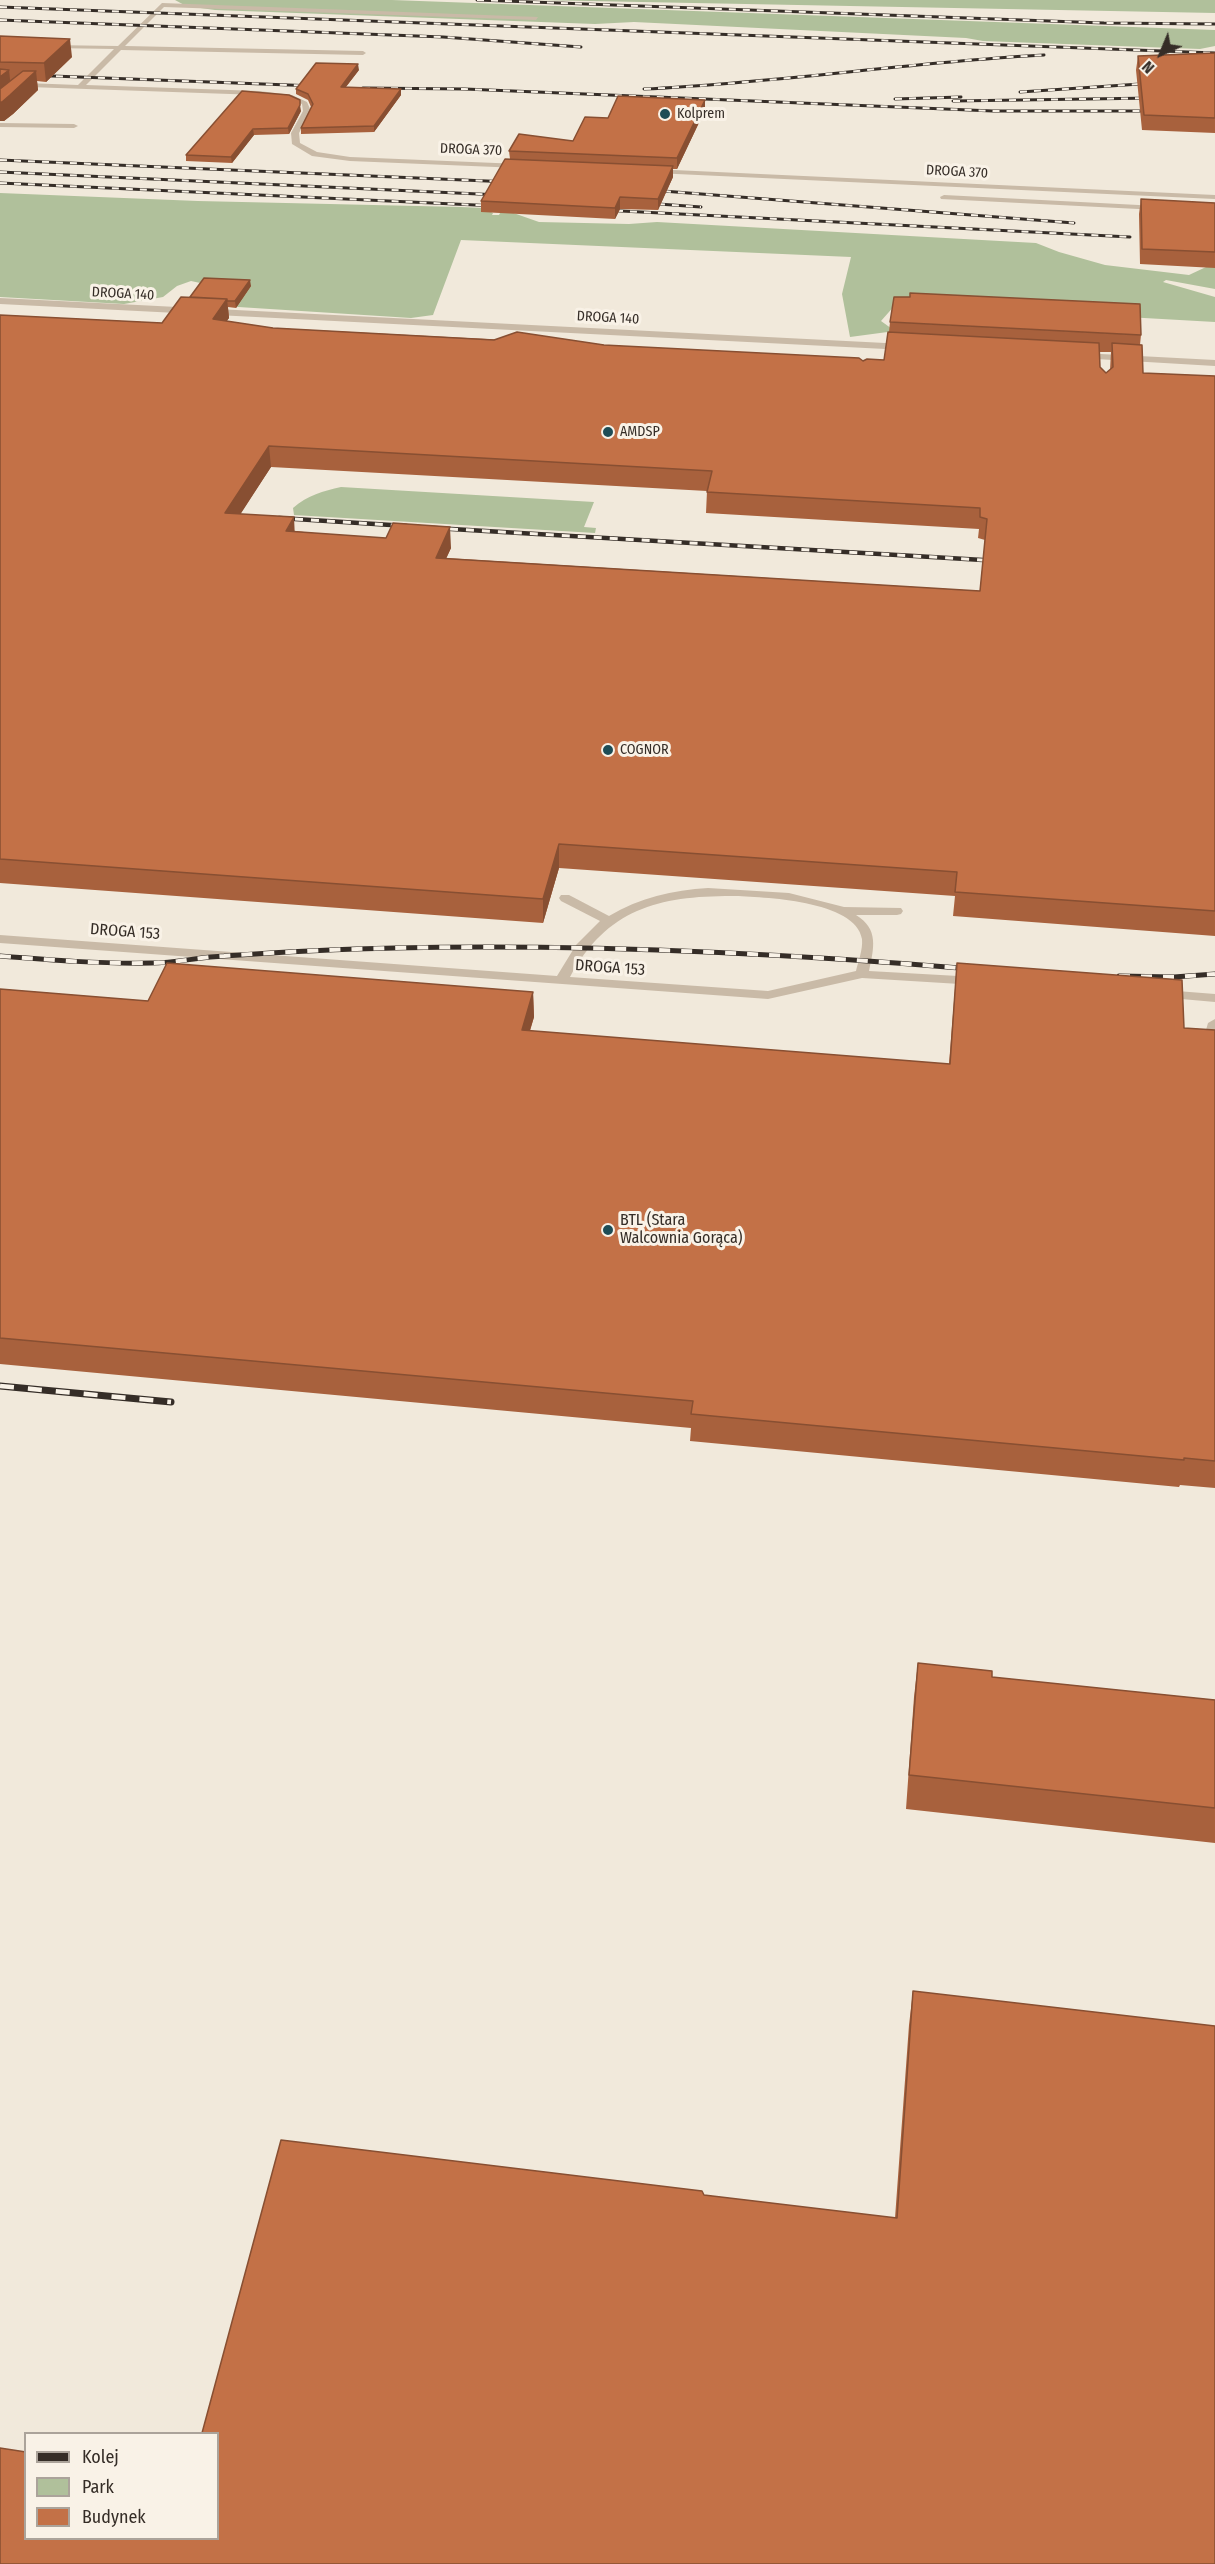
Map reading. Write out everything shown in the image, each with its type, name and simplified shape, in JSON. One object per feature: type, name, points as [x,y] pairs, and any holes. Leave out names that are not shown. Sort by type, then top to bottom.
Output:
[{"type":"lane","points":[[80,87],[162,5],[536,18]]},
{"type":"lane","points":[[44,46],[363,52]]},
{"type":"lane","name":"DROGA 370","points":[[0,84],[259,93],[292,97],[305,102],[307,111],[295,133],[296,144],[315,154],[350,159],[529,166]]},
{"type":"lane","points":[[15,92],[23,85]]},
{"type":"lane","points":[[0,125],[74,126]]},
{"type":"lane","name":"DROGA 370","points":[[649,171],[1215,197]]},
{"type":"lane","points":[[944,197],[1168,208]]},
{"type":"lane","name":"DROGA 140","points":[[0,301],[867,350],[915,348]]},
{"type":"lane","points":[[1068,356],[1103,362],[1215,363]]},
{"type":"lane","points":[[561,981],[582,943],[609,921],[644,904],[691,893],[784,895],[815,901],[842,911],[861,923],[868,938],[862,974]]},
{"type":"lane","points":[[565,898],[609,921]]},
{"type":"lane","points":[[842,911],[897,911]]},
{"type":"lane","name":"DROGA 153","points":[[0,939],[768,995],[862,974],[992,982]]},
{"type":"lane","points":[[1156,994],[1215,998]]},
{"type":"lane","points":[[1209,1044],[1215,1023]]},
{"type":"green space","points":[[175,0],[392,0],[1215,30],[1215,46],[1200,49],[983,41],[966,38],[634,22],[595,24],[215,10],[186,6]]},
{"type":"green space","points":[[537,0],[1215,0],[1215,13]]},
{"type":"green space","points":[[0,193],[198,201],[483,208],[493,213],[492,215],[499,215],[502,209],[539,222],[629,224],[657,222],[1036,243],[1105,265],[1189,275],[1206,267],[1215,257],[1215,289],[1166,280],[1163,282],[1215,297],[1215,322],[896,304],[881,321],[895,331],[850,337],[842,294],[851,257],[461,240],[433,315],[411,318],[207,305],[205,284],[191,281],[177,286],[163,297],[124,304],[0,297]]},
{"type":"green space","points":[[341,487],[594,502],[584,527],[596,528],[595,533],[294,515],[293,508],[304,500]]},
{"type":"building","points":[[0,36],[70,39],[44,63],[0,62]]},
{"type":"building","points":[[1215,53],[1215,118],[1144,115],[1138,56]]},
{"type":"building","points":[[316,63],[358,64],[341,87],[401,89],[374,126],[301,128],[313,104],[308,94],[296,89]]},
{"type":"building","points":[[0,69],[9,70],[0,77]]},
{"type":"building","points":[[23,71],[36,71],[0,102],[0,89]]},
{"type":"building","points":[[242,91],[289,95],[300,100],[300,105],[288,128],[253,129],[231,157],[186,155]]},
{"type":"building","points":[[618,96],[705,100],[677,158],[509,151],[519,134],[573,141],[585,117],[608,118]]},
{"type":"building","points":[[505,159],[673,166],[658,199],[620,197],[615,208],[481,201]]},
{"type":"building","points":[[1141,199],[1215,203],[1215,252],[1142,249]]},
{"type":"building","points":[[204,278],[250,280],[235,301],[190,297]]},
{"type":"building","points":[[910,293],[1140,304],[1141,335],[890,322],[894,297],[910,297]]},
{"type":"building","points":[[181,297],[227,299],[213,319],[273,328],[494,340],[517,332],[604,345],[859,358],[863,361],[867,359],[884,360],[888,332],[1099,343],[1100,367],[1106,373],[1113,367],[1112,343],[1142,345],[1143,373],[1215,376],[1215,911],[955,892],[957,872],[559,844],[543,899],[0,859],[0,315],[162,323]],"holes":[[[269,446],[712,471],[707,492],[980,508],[980,517],[987,519],[980,591],[436,558],[450,527],[393,523],[386,538],[286,531],[294,517],[225,513]]]},
{"type":"building","name":"BTL (Stara Walcownia Gorąca)","points":[[167,963],[533,992],[522,1030],[950,1064],[957,963],[1182,980],[1184,1028],[1215,1030],[1215,1461],[691,1414],[693,1401],[0,1338],[0,989],[148,1001]]},
{"type":"building","points":[[918,1663],[992,1671],[992,1677],[1215,1700],[1215,1808],[909,1775]]},
{"type":"building","points":[[913,1991],[1215,2026],[1215,2564],[0,2564],[0,2448],[24,2452],[24,2540],[219,2540],[219,2432],[202,2432],[281,2140],[702,2191],[704,2195],[897,2218]]},
{"type":"railway","points":[[477,0],[1104,23],[1215,24]]},
{"type":"railway","points":[[0,7],[1215,53]]},
{"type":"railway","points":[[0,20],[443,37],[581,47]]},
{"type":"railway","points":[[644,89],[1044,55]]},
{"type":"railway","points":[[0,74],[315,86]]},
{"type":"railway","points":[[1020,92],[1155,83]]},
{"type":"railway","points":[[363,88],[465,89],[993,111],[1157,111]]},
{"type":"railway","points":[[895,99],[961,97]]},
{"type":"railway","points":[[953,101],[1154,98]]},
{"type":"railway","points":[[0,160],[510,182]]},
{"type":"railway","points":[[0,172],[500,195]]},
{"type":"railway","points":[[0,183],[497,206]]},
{"type":"railway","points":[[650,190],[1074,223]]},
{"type":"railway","points":[[644,203],[701,207]]},
{"type":"railway","points":[[602,210],[1130,237]]},
{"type":"railway","points":[[279,518],[407,526]]},
{"type":"railway","points":[[434,528],[1000,561]]},
{"type":"railway","points":[[0,956],[151,963],[331,950],[540,947],[756,954],[972,969]]},
{"type":"railway","points":[[1119,976],[1174,977],[1215,974]]},
{"type":"railway","points":[[0,1386],[171,1402]]},
{"type":"place","name":"Kolprem","points":[[665,114]]},
{"type":"place","name":"AMDSP","points":[[608,432]]},
{"type":"place","name":"COGNOR","points":[[608,750]]},
{"type":"place","name":"BTL (Stara Walcownia Gorąca)","points":[[608,1230]]}]
